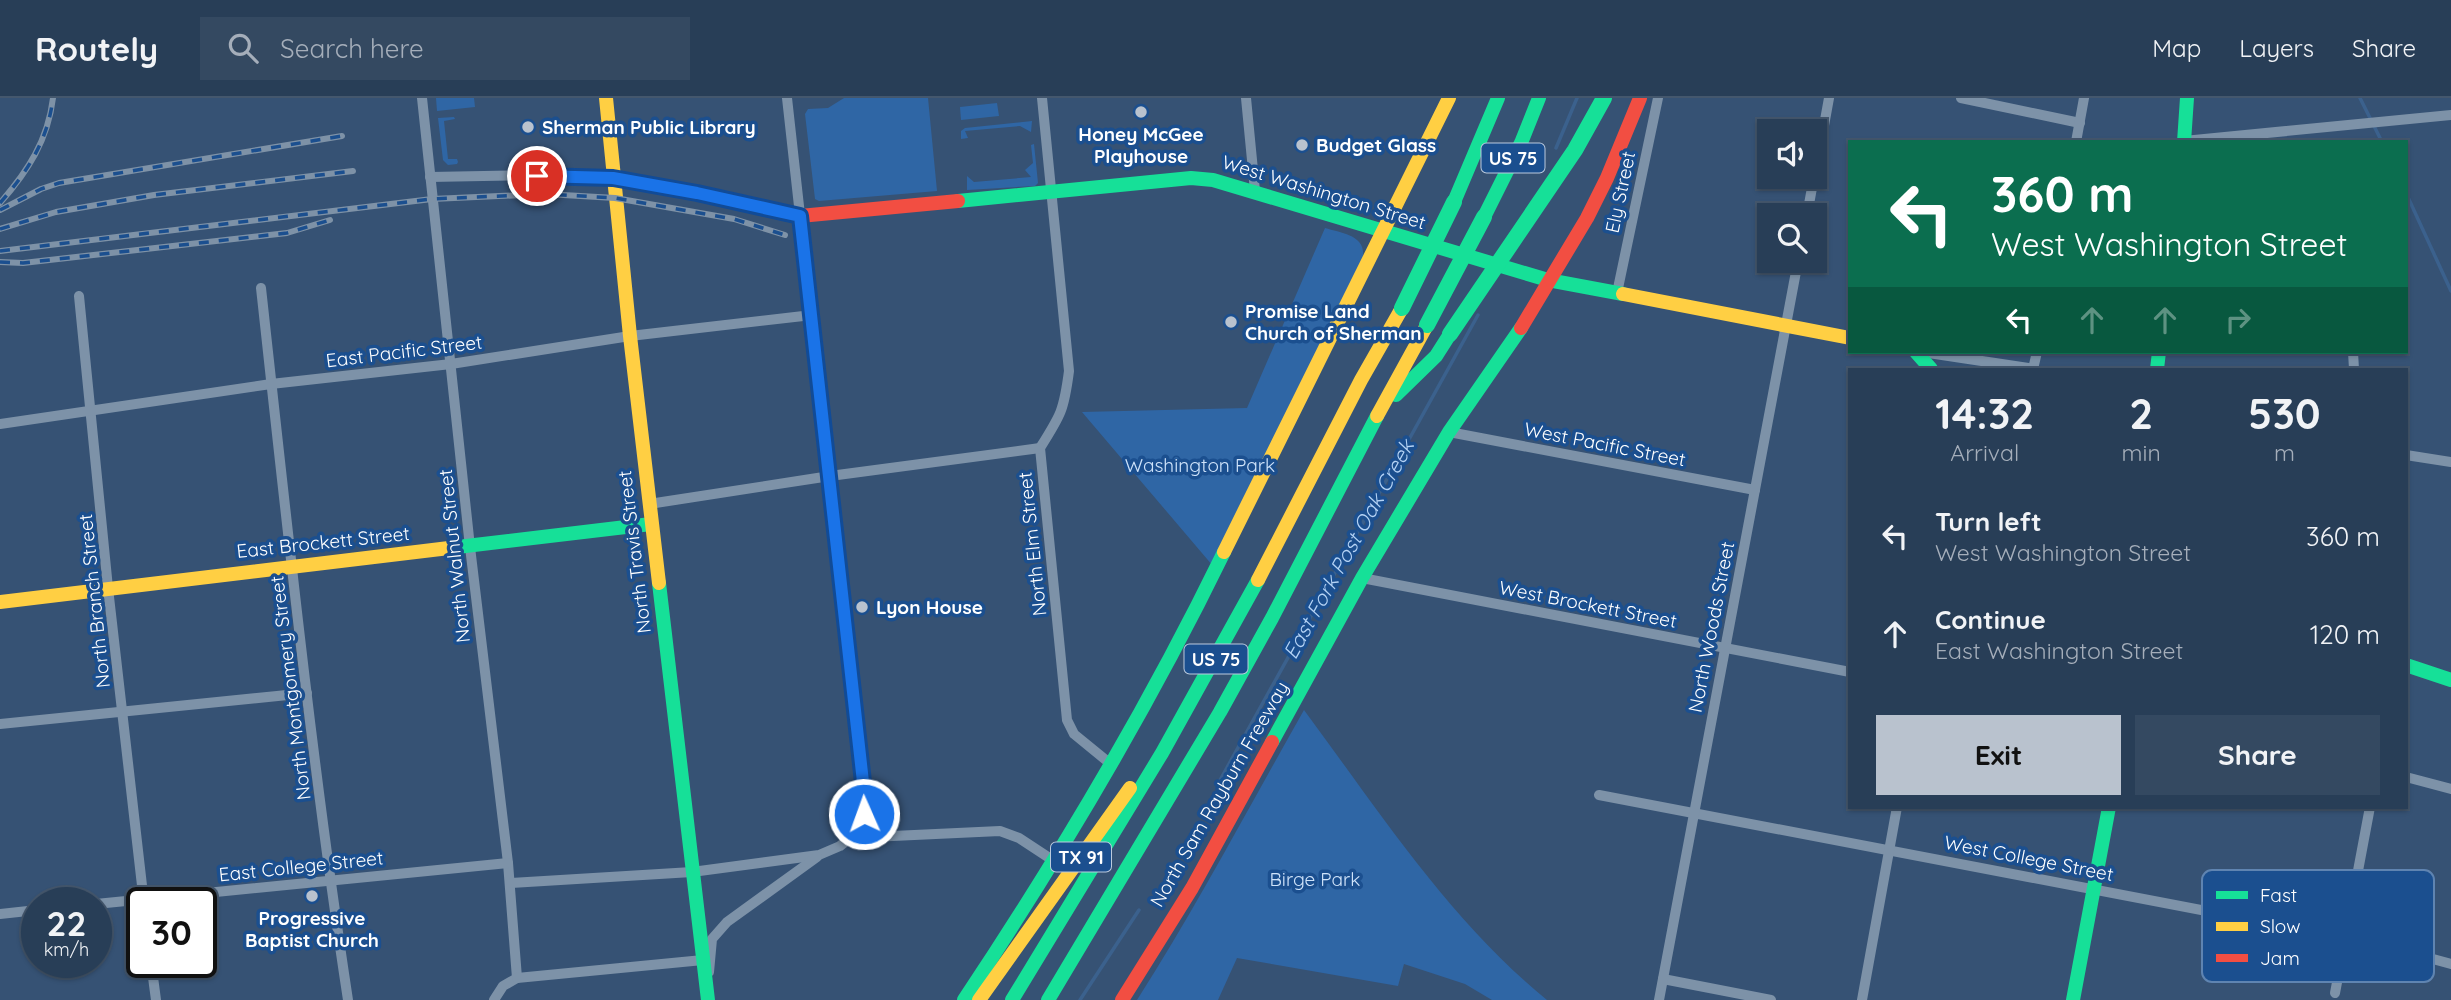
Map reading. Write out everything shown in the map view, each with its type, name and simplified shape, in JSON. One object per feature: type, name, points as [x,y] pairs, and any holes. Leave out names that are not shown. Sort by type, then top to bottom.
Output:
[{"type":"main road","name":"North Travis Street","points":[[606,98],[651,524],[708,995]]},
{"type":"main road","points":[[964,1000],[1112,765],[1185,632],[1449,98]]},
{"type":"main road","points":[[1483,136],[1486,98]]},
{"type":"main road","name":"US 75","points":[[1012,1000],[1121,824],[1248,600],[1366,366],[1402,308],[1454,202],[1498,98]]},
{"type":"main road","name":"North Sam Rayburn Freeway","points":[[1048,1000],[1204,740],[1272,618],[1484,216],[1521,143],[1539,98]]},
{"type":"main road","points":[[1383,407],[1436,356],[1574,150],[1604,98]]},
{"type":"main road","name":"North Sam Rayburn Freeway","points":[[1122,1000],[1192,888],[1362,578],[1449,432],[1517,334],[1574,239],[1607,178],[1640,98]]},
{"type":"main road","points":[[2184,140],[2187,98]]},
{"type":"main road","name":"West Washington Street","points":[[613,178],[800,216],[1191,178],[1213,180],[1382,232],[1549,279],[1848,338]]},
{"type":"main road","points":[[1918,354],[1930,368]]},
{"type":"main road","name":"East Brockett Street","points":[[0,601],[651,524]]},
{"type":"main road","points":[[2408,666],[2451,680]]},
{"type":"main road","name":"TX 91","points":[[979,1000],[1184,714]]},
{"type":"main road","points":[[2073,1000],[2109,809]]},
{"type":"street","name":"North Walnut Street","points":[[422,98],[470,547],[508,863],[517,978]]},
{"type":"street","points":[[708,995],[712,939],[727,922],[819,855],[840,846],[850,838],[864,814],[865,800],[787,98]]},
{"type":"street","name":"North Elm Street","points":[[1042,98],[1069,371],[1061,416],[1040,448],[1067,720],[1074,734],[1112,765]]},
{"type":"street","points":[[1246,98],[1255,191]]},
{"type":"street","name":"Ely Street","points":[[1617,293],[1658,98]]},
{"type":"street","points":[[1825,119],[1829,98]]},
{"type":"street","points":[[1961,98],[2080,122]]},
{"type":"street","points":[[2076,140],[2084,98]]},
{"type":"street","points":[[2213,140],[2271,138],[2354,125],[2451,115]]},
{"type":"street","points":[[430,177],[613,178]]},
{"type":"street","name":"North Woods Street","points":[[1659,1000],[1796,273]]},
{"type":"street","name":"North Montgomery Street","points":[[261,288],[307,693],[348,1000]]},
{"type":"street","name":"North Branch Street","points":[[79,296],[108,588],[143,887]]},
{"type":"street","name":"East Pacific Street","points":[[0,424],[271,384],[451,364],[630,336],[812,315]]},
{"type":"street","points":[[1935,354],[2027,368]]},
{"type":"street","name":"West Pacific Street","points":[[1449,432],[1755,490]]},
{"type":"street","points":[[649,504],[1040,448]]},
{"type":"street","points":[[2408,455],[2451,462]]},
{"type":"street","name":"West Brockett Street","points":[[1362,578],[1848,673]]},
{"type":"street","points":[[0,724],[307,693]]},
{"type":"street","points":[[2408,778],[2451,789]]},
{"type":"street","name":"West College Street","points":[[1599,795],[2202,909]]},
{"type":"street","points":[[1861,1000],[1897,809]]},
{"type":"street","points":[[2358,870],[2370,809]]},
{"type":"street","points":[[850,838],[1000,831],[1019,838],[1054,861]]},
{"type":"street","points":[[510,883],[692,872],[819,855]]},
{"type":"street","name":"East College Street","points":[[217,893],[508,863]]},
{"type":"street","points":[[0,914],[21,912]]},
{"type":"street","points":[[494,1000],[503,986],[517,978],[703,960]]},
{"type":"street","name":"West College Street","points":[[2434,960],[2451,964]]},
{"type":"street","points":[[153,978],[156,1000]]},
{"type":"street","points":[[1663,979],[1771,1000]]},
{"type":"street","points":[[2335,993],[2337,982]]},
{"type":"green space","points":[[436,98],[474,98],[475,107],[437,111]]},
{"type":"green space","points":[[844,98],[928,98],[937,191],[819,201],[815,199],[805,114],[808,109],[828,108]]},
{"type":"green space","points":[[997,103],[999,116],[961,120],[960,107]]},
{"type":"green space","points":[[438,118],[455,119],[444,121],[448,159],[457,159],[458,162],[448,165],[443,160]]},
{"type":"green space","points":[[1032,121],[1031,132],[1020,126],[965,131],[968,138],[961,139],[961,131],[965,128]]},
{"type":"green space","points":[[1034,144],[1038,183],[1035,186],[967,190],[967,176],[974,182],[1031,177],[1025,170],[1033,163],[1031,145]]},
{"type":"green space","name":"Washington Park","points":[[1325,228],[1357,239],[1363,250],[1363,257],[1213,566],[1082,412],[1247,408]]},
{"type":"green space","name":"Birge Park","points":[[1304,710],[1447,900],[1511,969],[1547,1000],[1492,1000],[1465,984],[1404,964],[1398,986],[1237,958],[1218,1000],[1137,1000],[1202,893]]},
{"type":"waterway","name":"East Fork Post Oak Creek","points":[[1556,148],[1577,98]]},
{"type":"waterway","points":[[2360,98],[2381,140]]},
{"type":"waterway","points":[[2408,197],[2451,291]]},
{"type":"waterway","name":"East Fork Post Oak Creek","points":[[1219,782],[1478,315]]},
{"type":"waterway","name":"East Fork Post Oak Creek","points":[[1080,1000],[1139,910]]},
{"type":"railway","points":[[0,203],[35,154],[47,128],[53,98]]},
{"type":"railway","points":[[0,210],[59,183],[342,136]]},
{"type":"railway","points":[[0,229],[56,212],[154,195],[353,171]]},
{"type":"railway","points":[[0,251],[432,199],[546,194],[615,198],[734,219],[785,235]]},
{"type":"railway","points":[[0,262],[23,263],[287,233],[330,220]]},
{"type":"traffic: fast","points":[[1454,202],[1498,98]]},
{"type":"traffic: fast","points":[[1484,217],[1521,143],[1539,98]]},
{"type":"traffic: fast","points":[[1450,334],[1575,150],[1604,98]]},
{"type":"traffic: fast","points":[[2184,140],[2187,98]]},
{"type":"traffic: fast","points":[[958,201],[1191,178],[1213,180],[1548,280],[1623,294]]},
{"type":"traffic: fast","points":[[1402,308],[1454,202]]},
{"type":"traffic: fast","points":[[1427,325],[1484,217]]},
{"type":"traffic: fast","points":[[1272,742],[1362,578],[1449,432],[1521,328]]},
{"type":"traffic: fast","points":[[1396,395],[1436,356],[1450,334]]},
{"type":"traffic: fast","points":[[1918,354],[1930,368]]},
{"type":"traffic: fast","points":[[2157,368],[2159,354]]},
{"type":"traffic: fast","points":[[1048,1000],[1220,712],[1377,416]]},
{"type":"traffic: fast","points":[[449,548],[651,524]]},
{"type":"traffic: fast","points":[[964,1000],[1102,781],[1165,668],[1224,552]]},
{"type":"traffic: fast","points":[[1012,1000],[1162,753],[1258,580]]},
{"type":"traffic: fast","points":[[659,583],[708,1000]]},
{"type":"traffic: fast","points":[[2408,666],[2451,680]]},
{"type":"traffic: fast","points":[[2073,1000],[2109,809]]},
{"type":"traffic: slow","points":[[606,98],[659,583]]},
{"type":"traffic: slow","points":[[1224,552],[1449,98]]},
{"type":"traffic: slow","points":[[1623,294],[1848,338]]},
{"type":"traffic: slow","points":[[1258,580],[1361,380],[1402,308]]},
{"type":"traffic: slow","points":[[1377,416],[1427,325]]},
{"type":"traffic: slow","points":[[0,602],[449,548]]},
{"type":"traffic: slow","points":[[979,1000],[1130,788]]},
{"type":"traffic: jam","points":[[1521,328],[1587,218],[1607,178],[1640,98]]},
{"type":"traffic: jam","points":[[613,178],[800,216],[958,201]]},
{"type":"traffic: jam","points":[[1122,1000],[1192,888],[1272,742]]},
{"type":"place","name":"Honey McGee Playhouse","points":[[1141,112]]},
{"type":"place","name":"Sherman Public Library","points":[[528,127]]},
{"type":"place","name":"Budget Glass","points":[[1302,145]]},
{"type":"place","name":"Promise Land Church of Sherman","points":[[1231,322]]},
{"type":"place","name":"Lyon House","points":[[862,607]]},
{"type":"place","name":"Progressive Baptist Church","points":[[312,896]]},
{"type":"route","points":[[537,176],[613,178],[800,216],[865,800],[864,814]]}]
